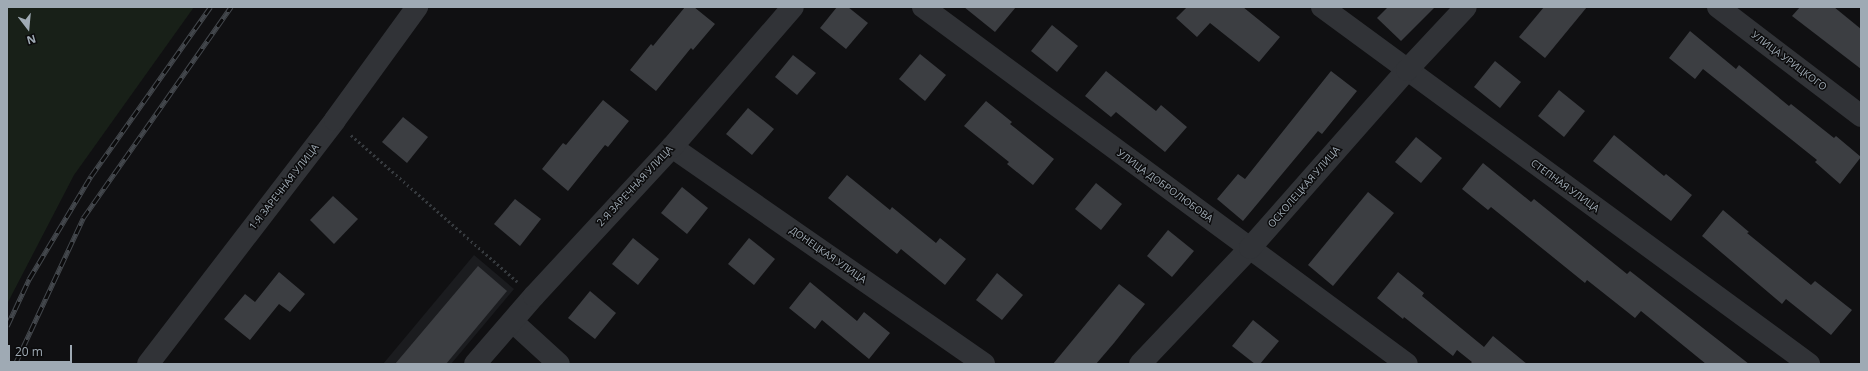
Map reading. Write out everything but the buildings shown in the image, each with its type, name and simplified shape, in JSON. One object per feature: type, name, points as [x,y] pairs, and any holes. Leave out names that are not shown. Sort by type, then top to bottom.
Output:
[{"type":"street","name":"1-Я ЗАРЕЧНАЯ УЛИЦА","points":[[148,364],[335,120],[417,7]]},
{"type":"street","name":"2-Я ЗАРЕЧНАЯ УЛИЦА","points":[[475,364],[534,296],[672,147],[793,7]]},
{"type":"street","name":"УЛИЦА ДОБРОЛЮБОВА","points":[[923,7],[1407,364]]},
{"type":"street","name":"СТЕПНАЯ УЛИЦА","points":[[1322,7],[1809,364]]},
{"type":"street","name":"ОСКОЛЕЦКАЯ УЛИЦА","points":[[1140,364],[1250,248],[1407,70],[1466,7]]},
{"type":"street","name":"УЛИЦА УРИЦКОГО","points":[[1718,7],[1861,116]]},
{"type":"street","name":"ДОНЕЦКАЯ УЛИЦА","points":[[672,147],[984,364]]},
{"type":"street","points":[[512,322],[559,364]]},
{"type":"path","points":[[335,120],[534,296]]},
{"type":"shaded area","points":[[7,7],[194,7],[74,175],[7,304]]},
{"type":"shaded area","points":[[474,255],[514,289],[451,364],[383,364]]},
{"type":"railway","points":[[7,326],[29,279],[91,176],[210,7]]},
{"type":"railway","points":[[15,364],[83,218],[231,7]]}]
